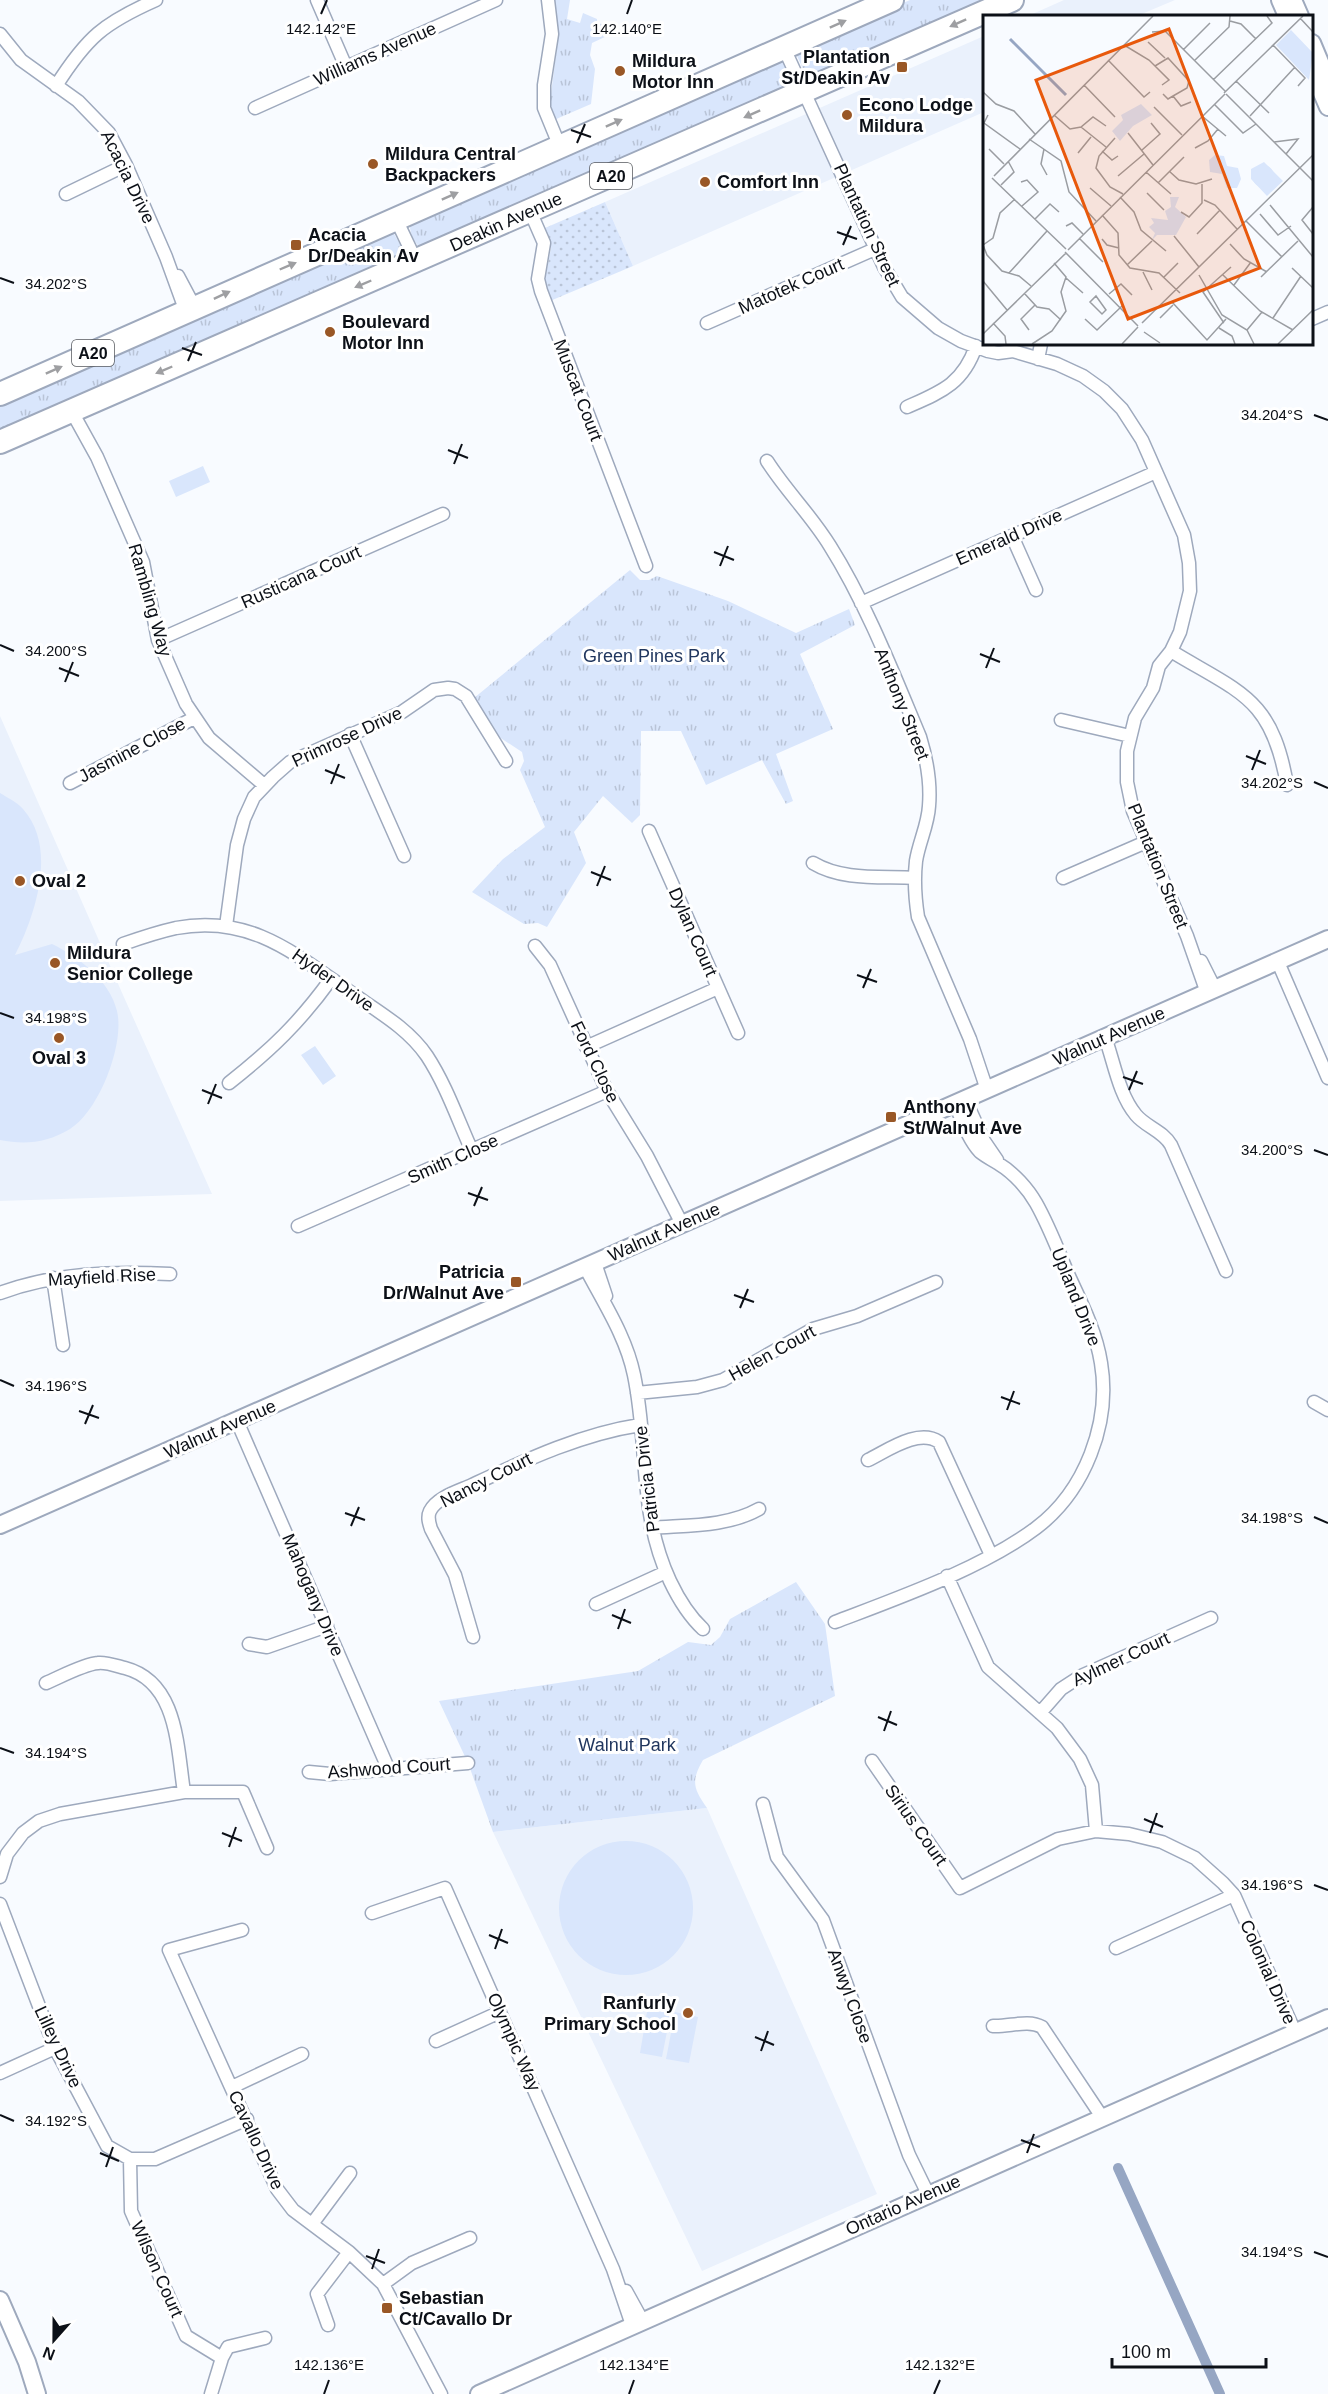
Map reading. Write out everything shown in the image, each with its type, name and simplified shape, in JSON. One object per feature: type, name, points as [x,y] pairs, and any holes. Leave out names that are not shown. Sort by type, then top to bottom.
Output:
[{"type":"highway","name":"Deakin Avenue","points":[[0,442],[1012,0]]},
{"type":"highway","name":"A20","points":[[0,394],[889,1]]},
{"type":"street","points":[[56,86],[80,49],[101,29],[129,12],[156,0]]},
{"type":"street","points":[[316,0],[346,67]]},
{"type":"street","name":"Williams Avenue","points":[[255,108],[496,0]]},
{"type":"street","points":[[548,0],[552,34],[544,85],[544,108],[560,147]]},
{"type":"street","points":[[1280,0],[1287,15]]},
{"type":"street","points":[[1293,0],[1300,15]]},
{"type":"street","name":"Acacia Drive","points":[[0,34],[21,60],[78,101],[100,122],[118,147],[190,310]]},
{"type":"street","points":[[1313,47],[1328,81]]},
{"type":"street","name":"Plantation Street","points":[[784,48],[805,90],[875,249],[892,282],[914,309],[950,336],[994,353],[1013,351],[1057,364],[1083,376],[1113,399],[1133,424],[1156,472],[1184,535],[1190,563],[1188,605],[1180,632],[1171,651],[1159,666],[1153,688],[1138,711],[1126,759],[1127,782],[1133,811],[1211,991]]},
{"type":"street","points":[[1313,74],[1328,107]]},
{"type":"street","points":[[66,194],[126,165]]},
{"type":"street","name":"Muscat Court","points":[[530,211],[544,243],[538,279],[541,291],[646,566]]},
{"type":"street","points":[[396,219],[416,261]]},
{"type":"street","name":"Matotek Court","points":[[707,323],[875,249]]},
{"type":"street","points":[[1313,318],[1328,312]]},
{"type":"street","points":[[1038,359],[1041,345]]},
{"type":"street","points":[[907,407],[937,393],[958,378],[968,365],[976,346]]},
{"type":"street","name":"Rambling Way","points":[[75,409],[88,426],[97,457],[143,562],[158,640],[179,690],[194,718],[209,738],[264,785]]},
{"type":"street","name":"Anthony Street","points":[[767,461],[830,544],[861,603],[912,719],[926,757],[929,775],[929,809],[917,860],[915,878],[917,908],[922,930],[991,1088]]},
{"type":"street","name":"Emerald Drive","points":[[861,603],[1156,472]]},
{"type":"street","name":"Rusticana Court","points":[[158,640],[444,514]]},
{"type":"street","points":[[1012,536],[1036,590]]},
{"type":"street","points":[[1171,651],[1241,693],[1261,711],[1279,745],[1287,784]]},
{"type":"street","name":"Primrose Drive","points":[[226,926],[240,831],[248,808],[264,785],[290,762],[402,712],[434,690],[455,689],[466,696],[507,761]]},
{"type":"street","name":"Jasmine Close","points":[[70,783],[194,718]]},
{"type":"street","points":[[1061,720],[1130,736]]},
{"type":"street","points":[[350,734],[404,856]]},
{"type":"street","name":"Dylan Court","points":[[649,831],[738,1032]]},
{"type":"street","points":[[1063,878],[1146,842]]},
{"type":"street","points":[[813,863],[823,869],[844,875],[915,878]]},
{"type":"street","name":"Hyder Drive","points":[[123,944],[175,928],[226,926],[272,940],[393,1022],[417,1043],[432,1065],[472,1151]]},
{"type":"street","name":"Walnut Avenue","points":[[0,1525],[1328,939]]},
{"type":"street","name":"Ford Close","points":[[535,946],[550,965],[607,1090],[647,1156],[678,1226]]},
{"type":"street","points":[[1278,962],[1328,1078]]},
{"type":"street","points":[[229,1083],[277,1044],[303,1016],[331,979]]},
{"type":"street","points":[[586,1047],[718,988]]},
{"type":"street","points":[[1101,1039],[1131,1109],[1141,1121],[1164,1136],[1171,1145],[1226,1271]]},
{"type":"street","name":"Smith Close","points":[[298,1226],[607,1090]]},
{"type":"street","name":"Upland Drive","points":[[836,1622],[947,1576],[991,1555],[1038,1527],[1064,1501],[1075,1485],[1096,1438],[1103,1395],[1101,1364],[1092,1329],[1042,1216],[1025,1188],[1001,1165],[960,1102]]},
{"type":"street","name":"Patricia Drive","points":[[590,1265],[629,1358],[637,1393],[651,1528],[666,1572],[683,1607],[703,1629]]},
{"type":"street","name":"Mayfield Rise","points":[[0,1293],[53,1278],[135,1273],[170,1274]]},
{"type":"street","points":[[53,1278],[63,1345]]},
{"type":"street","name":"Helen Court","points":[[637,1393],[697,1387],[723,1380],[748,1368],[781,1346],[813,1329],[857,1316],[936,1282]]},
{"type":"street","points":[[1314,1402],[1328,1410]]},
{"type":"street","name":"Mahogany Drive","points":[[237,1421],[388,1768]]},
{"type":"street","name":"Nancy Court","points":[[472,1637],[455,1575],[430,1529],[428,1521],[430,1510],[443,1499],[534,1456],[626,1427],[640,1425]]},
{"type":"street","points":[[867,1460],[917,1438],[928,1437],[939,1442],[991,1555]]},
{"type":"street","points":[[651,1528],[727,1521],[759,1509]]},
{"type":"street","points":[[596,1604],[666,1572]]},
{"type":"street","points":[[947,1576],[988,1667],[1057,1728],[1080,1759],[1092,1785],[1096,1831]]},
{"type":"street","name":"Aylmer Court","points":[[1040,1713],[1061,1689],[1081,1676],[1212,1618]]},
{"type":"street","points":[[249,1644],[267,1647],[327,1626]]},
{"type":"street","points":[[46,1683],[97,1663],[135,1670],[152,1682],[164,1697],[170,1713],[184,1792]]},
{"type":"street","name":"Sirius Court","points":[[872,1761],[960,1888]]},
{"type":"street","name":"Ashwood Court","points":[[309,1772],[330,1774],[468,1763]]},
{"type":"street","points":[[0,1877],[3,1852],[39,1821],[60,1814],[184,1792],[243,1792],[267,1848]]},
{"type":"street","name":"Anwyl Close","points":[[763,1804],[777,1857],[823,1920],[909,2155],[928,2194]]},
{"type":"street","name":"Colonial Drive","points":[[960,1888],[1058,1839],[1096,1831],[1129,1834],[1162,1842],[1195,1858],[1234,1895],[1295,2032]]},
{"type":"street","name":"Olympic Way","points":[[372,1913],[445,1888],[637,2323]]},
{"type":"street","points":[[1116,1948],[1234,1895]]},
{"type":"street","name":"Lilley Drive","points":[[0,1904],[55,2048],[107,2146],[130,2159]]},
{"type":"street","name":"Cavallo Drive","points":[[242,1930],[169,1950],[277,2189],[293,2210],[349,2252],[383,2284],[441,2394]]},
{"type":"street","points":[[436,2042],[500,2012]]},
{"type":"street","name":"Ontario Avenue","points":[[479,2394],[1328,2018]]},
{"type":"street","points":[[993,2026],[1033,2023],[1042,2027],[1102,2117]]},
{"type":"street","points":[[0,2073],[55,2048]]},
{"type":"street","points":[[232,2087],[302,2054]]},
{"type":"street","points":[[130,2159],[155,2159],[247,2119]]},
{"type":"street","name":"Wilson Court","points":[[130,2159],[131,2211],[186,2336],[222,2358]]},
{"type":"street","points":[[312,2224],[350,2173]]},
{"type":"street","points":[[383,2284],[412,2263],[470,2238]]},
{"type":"street","points":[[328,2325],[317,2294],[349,2252]]},
{"type":"street","points":[[0,2300],[27,2362],[37,2394]]},
{"type":"street","points":[[211,2394],[222,2358],[228,2347],[265,2338]]},
{"type":"street","points":[[27,2362],[46,2394]]},
{"type":"shaded area","points":[[1064,0],[1175,0],[1139,15],[1030,15]]},
{"type":"shaded area","points":[[983,36],[983,112],[633,266],[605,202]]},
{"type":"shaded area","name":"Mildura Senior College","points":[[0,716],[123,995],[212,1194],[0,1201]]},
{"type":"shaded area","name":"Ranfurly Primary School","points":[[707,1808],[877,2194],[702,2271],[493,1832]]},
{"type":"green space","points":[[554,0],[570,0],[567,19],[580,23],[583,13],[597,19],[609,35],[592,43],[590,55],[595,69],[591,104],[554,120],[550,101],[558,40]]},
{"type":"green space","points":[[910,0],[994,0],[807,77],[797,56],[799,49]]},
{"type":"green space","points":[[780,59],[793,84],[421,248],[412,237],[410,223]]},
{"type":"green space","points":[[605,202],[633,266],[550,301],[544,285],[551,248],[545,228]]},
{"type":"green space","points":[[393,232],[401,246],[402,254],[0,433],[0,401]]},
{"type":"green space","points":[[203,466],[210,482],[176,497],[169,481]]},
{"type":"green space","name":"Green Pines Park","points":[[630,570],[640,580],[649,580],[657,576],[728,601],[796,633],[849,609],[855,625],[800,654],[833,729],[776,754],[793,801],[786,804],[762,760],[706,785],[681,731],[641,731],[640,815],[632,823],[603,796],[574,832],[586,863],[547,927],[538,923],[524,924],[472,892],[503,859],[545,827],[520,770],[524,761],[522,752],[499,737],[474,698]]},
{"type":"green space","name":"Oval 3","points":[[0,793],[21,807],[34,825],[41,862],[36,902],[15,955],[52,944],[73,956],[92,971],[108,990],[117,1011],[117,1041],[113,1058],[91,1108],[81,1120],[61,1134],[44,1140],[27,1142],[0,1140]]},
{"type":"green space","points":[[315,1046],[336,1076],[323,1085],[301,1055]]},
{"type":"green space","name":"Walnut Park","points":[[796,1582],[825,1624],[835,1696],[703,1760],[695,1784],[707,1808],[493,1832],[468,1763],[439,1701],[638,1671],[688,1642],[711,1645],[720,1637],[730,1619]]},
{"type":"green space","points":[[626,1841],[652,1846],[674,1860],[688,1882],[693,1908],[688,1934],[674,1956],[652,1970],[626,1975],[600,1970],[578,1956],[564,1934],[559,1908],[564,1882],[578,1860],[600,1846]]},
{"type":"green space","points":[[648,2006],[671,2011],[662,2057],[640,2053]]},
{"type":"green space","points":[[675,2012],[698,2017],[689,2063],[666,2059]]},
{"type":"waterway","points":[[1118,2168],[1220,2394]]},
{"type":"place","name":"Plantation St/Deakin Av","points":[[902,67]]},
{"type":"place","name":"Mildura Motor Inn","points":[[620,71]]},
{"type":"place","name":"Econo Lodge Mildura","points":[[847,115]]},
{"type":"place","name":"Mildura Central Backpackers","points":[[373,164]]},
{"type":"place","name":"Comfort Inn","points":[[705,182]]},
{"type":"place","name":"Acacia Dr/Deakin Av","points":[[296,245]]},
{"type":"place","name":"Boulevard Motor Inn","points":[[330,332]]},
{"type":"place","name":"Oval 2","points":[[20,881]]},
{"type":"place","name":"Mildura Senior College","points":[[55,963]]},
{"type":"place","name":"Oval 3","points":[[59,1038]]},
{"type":"place","name":"Anthony St/Walnut Ave","points":[[891,1117]]},
{"type":"place","name":"Patricia Dr/Walnut Ave","points":[[516,1282]]},
{"type":"place","name":"Ranfurly Primary School","points":[[688,2013]]},
{"type":"place","name":"Sebastian Ct/Cavallo Dr","points":[[387,2308]]}]
